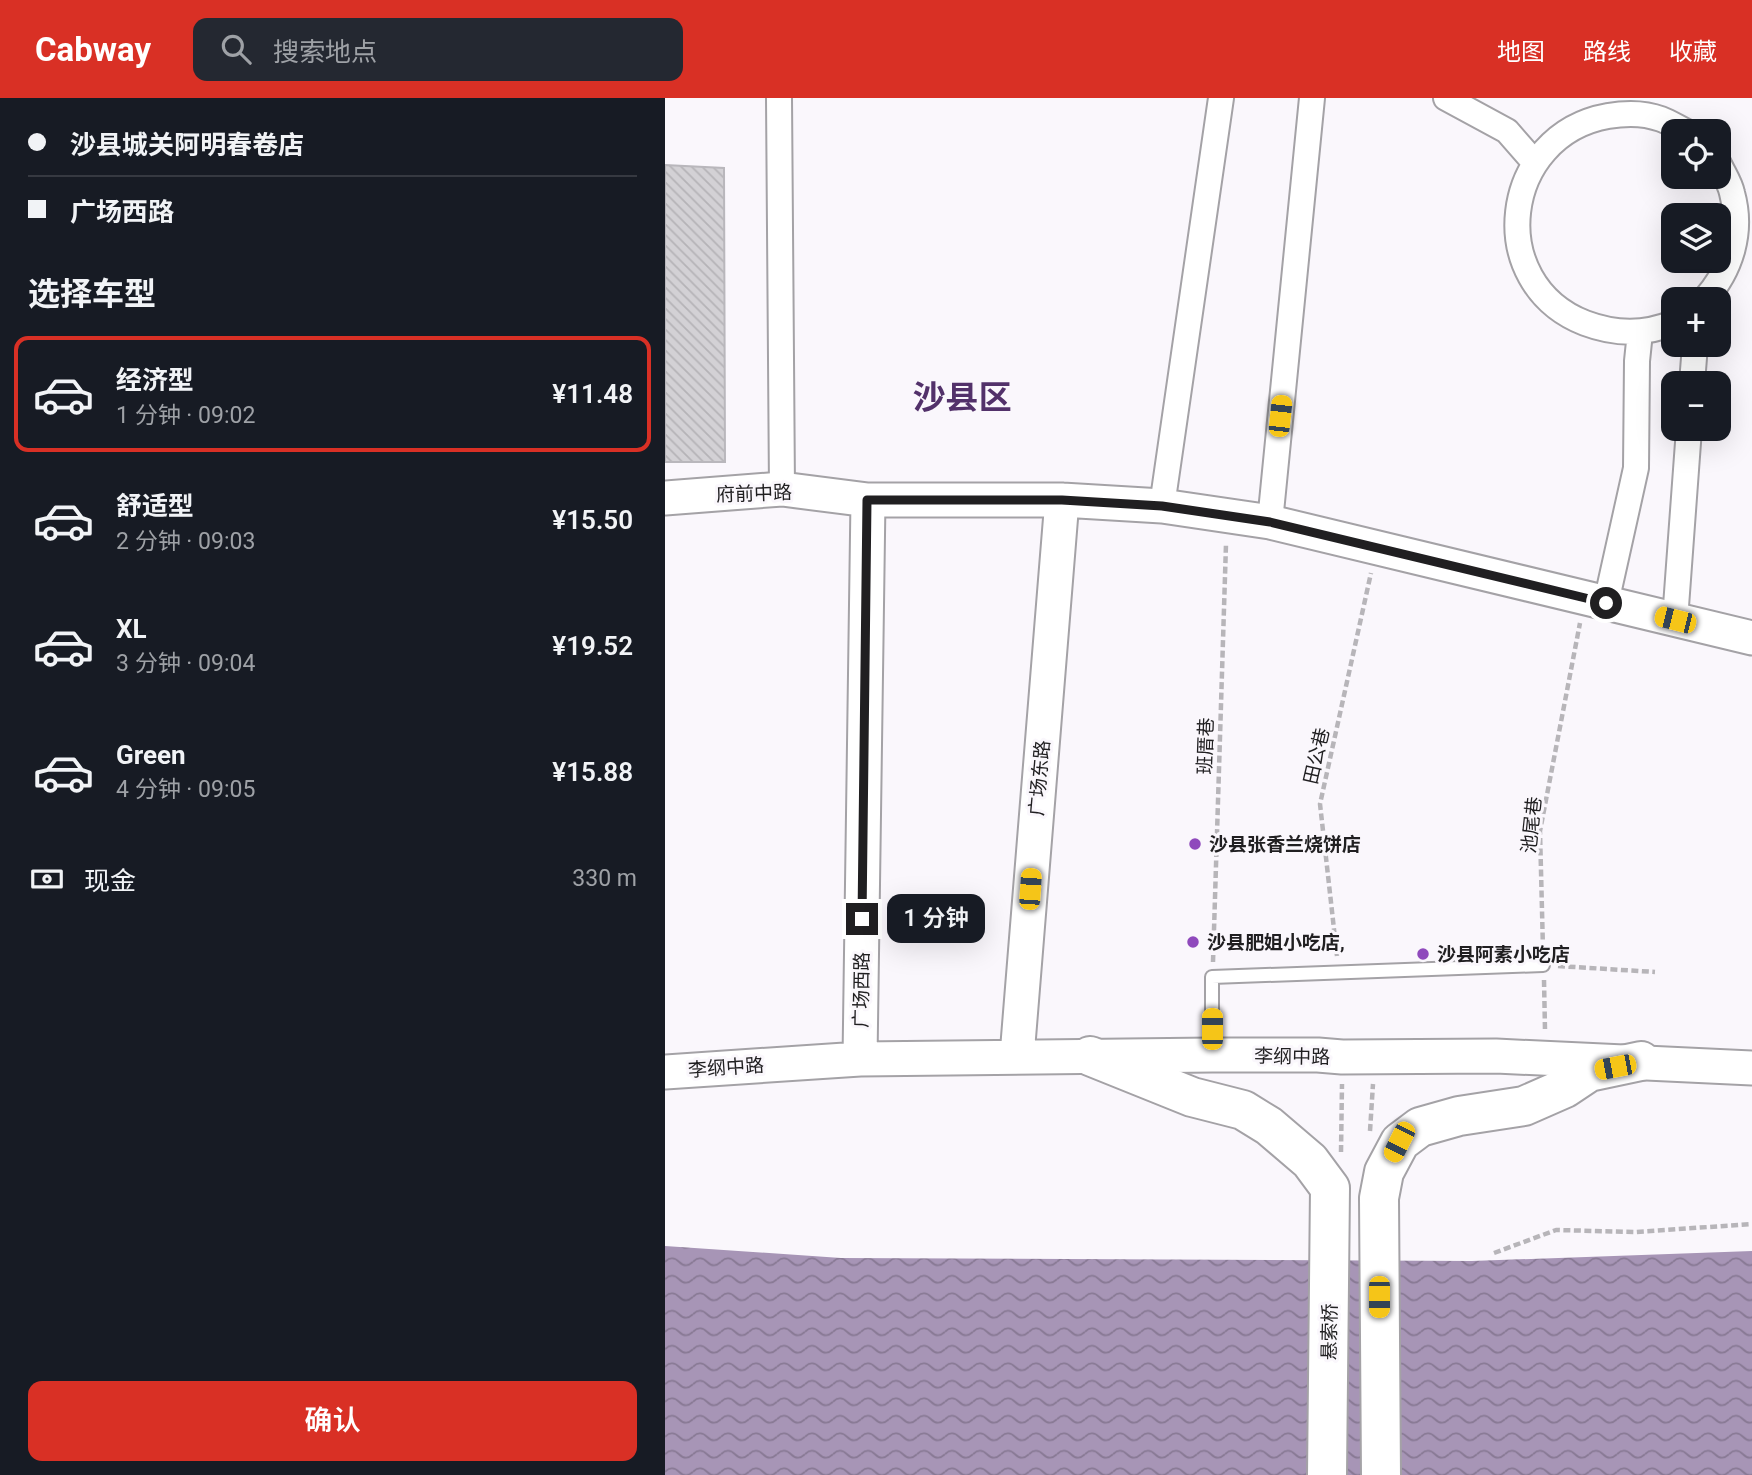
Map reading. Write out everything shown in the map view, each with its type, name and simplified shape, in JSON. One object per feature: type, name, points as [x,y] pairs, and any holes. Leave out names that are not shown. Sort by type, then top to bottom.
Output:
[{"type":"main road","name":"府前中路","points":[[665,498],[782,489],[867,500],[1062,500],[1162,506],[1270,522],[1752,638]]},
{"type":"main road","name":"广场西路","points":[[860,1059],[867,500]]},
{"type":"main road","name":"广场东路","points":[[1017,1056],[1062,500]]},
{"type":"main road","name":"李纲中路","points":[[665,1072],[860,1059],[1212,1055],[1546,1058],[1752,1068]]},
{"type":"main road","points":[[1090,1056],[1192,1097],[1243,1110],[1269,1126],[1310,1161],[1336,1177]]},
{"type":"main road","points":[[1381,1475],[1379,1198],[1384,1172],[1399,1142],[1420,1127],[1459,1116],[1524,1106],[1565,1088],[1589,1072],[1641,1062]]},
{"type":"main road","name":"悬索桥","points":[[1327,1475],[1336,1177]]},
{"type":"street","points":[[779,98],[782,489]]},
{"type":"street","points":[[1162,506],[1220,98]]},
{"type":"street","points":[[1270,522],[1312,98]]},
{"type":"street","points":[[1446,98],[1507,131],[1535,163]]},
{"type":"street","points":[[1661,326],[1640,332],[1605,331],[1571,318],[1544,295],[1531,275],[1525,265],[1517,230],[1520,195],[1535,163],[1558,137],[1590,120],[1625,113],[1662,119]]},
{"type":"street","points":[[1715,287],[1732,257],[1744,225],[1731,189]]},
{"type":"street","points":[[1595,601],[1636,468],[1637,360],[1640,332]]},
{"type":"street","points":[[1675,620],[1688,441]]},
{"type":"lane","points":[[1212,1055],[1212,977],[1543,965]]},
{"type":"path","name":"班厝巷","points":[[1212,977],[1226,517]]},
{"type":"path","name":"田公巷","points":[[1339,972],[1320,804],[1377,548]]},
{"type":"path","name":"池尾巷","points":[[1546,1058],[1540,831],[1595,601]]},
{"type":"path","points":[[1543,965],[1655,972]]},
{"type":"path","points":[[1336,1177],[1342,1057]]},
{"type":"path","points":[[1494,1253],[1556,1230],[1636,1232],[1752,1224]]},
{"type":"water","points":[[665,1246],[841,1258],[1472,1261],[1752,1251],[1752,1475],[665,1475]]},
{"type":"building","points":[[665,165],[724,168],[725,462],[665,462]]},
{"type":"place","name":"沙县张香兰烧饼店","points":[[1195,844]]},
{"type":"place","name":"沙县肥姐小吃店,","points":[[1193,942]]},
{"type":"place","name":"沙县阿素小吃店","points":[[1423,954]]},
{"type":"district","name":"沙县区","points":[[962,397]]},
{"type":"route","points":[[862,919],[867,500],[1062,500],[1162,506],[1270,522],[1606,603]]}]
